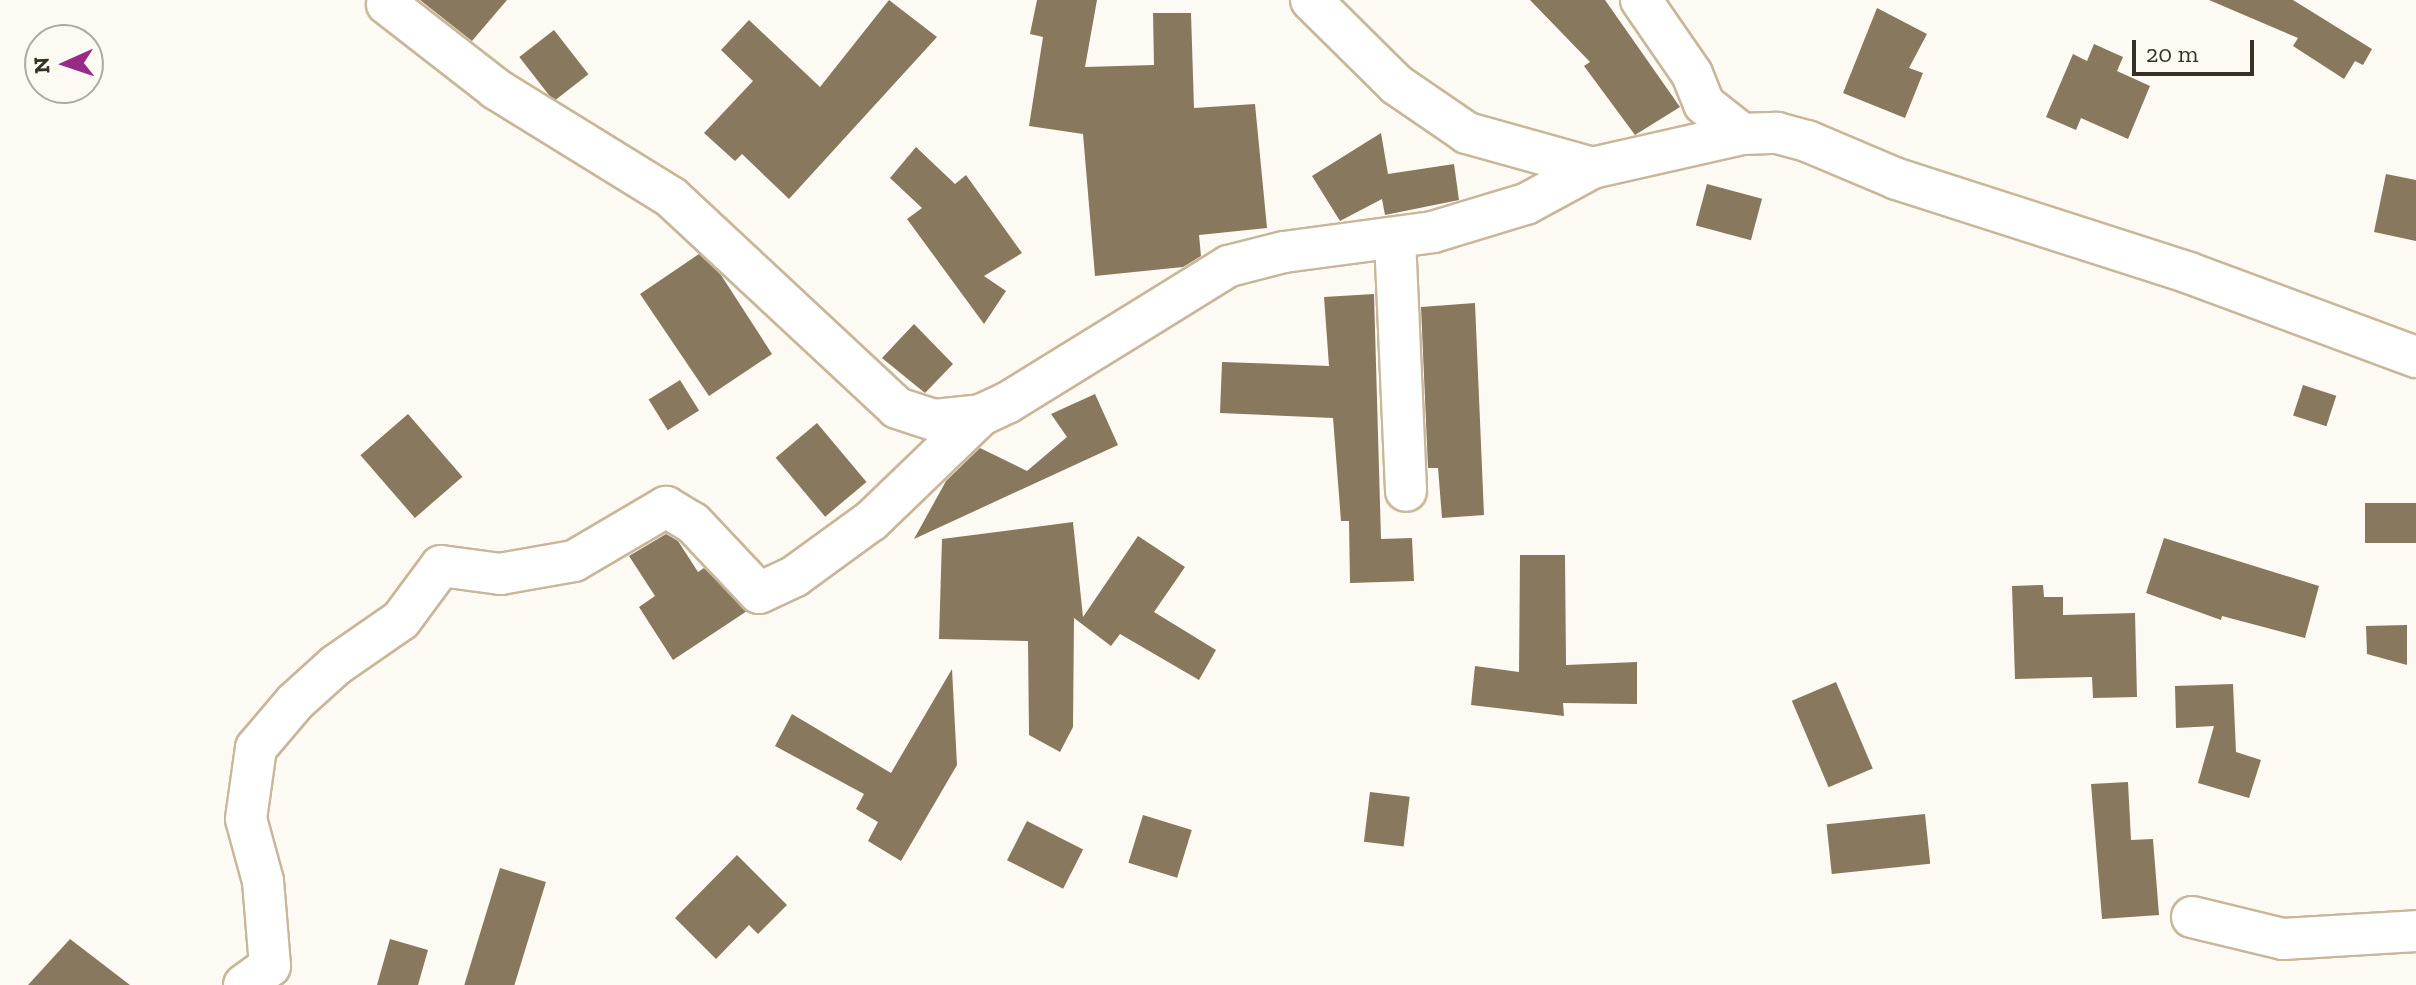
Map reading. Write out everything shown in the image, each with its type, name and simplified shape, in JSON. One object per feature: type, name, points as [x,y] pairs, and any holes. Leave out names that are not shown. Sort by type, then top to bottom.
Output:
[{"type":"street","points":[[1311,0],[1397,85],[1467,133],[1592,168]]},
{"type":"street","points":[[1641,0],[1692,74],[1704,104],[1742,134]]},
{"type":"street","points":[[387,4],[496,89],[671,197],[897,408],[935,420],[981,415]]},
{"type":"street","points":[[244,985],[270,966],[263,881],[246,819],[256,748],[336,665],[401,620],[441,566],[500,574],[574,561],[666,507],[693,523],[759,593],[795,576],[872,520],[981,415],[1229,266],[1284,252],[1395,238],[1526,204],[1592,168],[1742,134],[1777,133],[1807,141],[1897,179],[2189,273],[2416,357]]},
{"type":"street","points":[[1395,238],[1406,491]]},
{"type":"street","points":[[2192,917],[2283,939],[2416,931]]},
{"type":"building","points":[[420,0],[507,0],[472,41]]},
{"type":"building","points":[[889,0],[937,37],[789,199],[742,154],[735,161],[704,133],[753,81],[721,50],[749,20],[820,87]]},
{"type":"building","points":[[1037,0],[1097,0],[1085,67],[1154,65],[1153,13],[1191,13],[1194,108],[1255,104],[1267,228],[1199,235],[1201,256],[1183,267],[1095,276],[1083,134],[1029,126],[1043,37],[1030,34]]},
{"type":"building","points":[[1530,0],[1605,0],[1680,107],[1635,135],[1584,66],[1590,62]]},
{"type":"building","points":[[2209,0],[2293,0],[2372,49],[2363,65],[2355,61],[2344,79],[2293,46],[2298,38]]},
{"type":"building","points":[[1877,8],[1927,34],[1909,68],[1923,73],[1905,118],[1843,93]]},
{"type":"building","points":[[554,30],[588,74],[554,101],[519,57]]},
{"type":"building","points":[[2094,44],[2123,57],[2117,71],[2150,86],[2128,139],[2081,118],[2076,130],[2046,117],[2073,54],[2087,61]]},
{"type":"building","points":[[1381,133],[1388,174],[1454,164],[1459,200],[1385,215],[1382,199],[1340,221],[1312,176]]},
{"type":"building","points":[[916,147],[955,184],[966,175],[1022,253],[984,276],[1006,291],[984,324],[907,219],[922,208],[890,178]]},
{"type":"building","points":[[2386,174],[2416,180],[2416,241],[2374,232]]},
{"type":"building","points":[[1707,184],[1762,199],[1751,240],[1696,226]]},
{"type":"building","points":[[699,254],[721,275],[772,354],[709,396],[640,294]]},
{"type":"building","points":[[1374,294],[1381,539],[1412,538],[1414,581],[1350,583],[1349,521],[1341,521],[1333,418],[1220,413],[1222,362],[1329,366],[1324,297]]},
{"type":"building","points":[[1475,303],[1484,515],[1442,518],[1438,468],[1428,468],[1421,307]]},
{"type":"building","points":[[914,324],[953,364],[925,393],[882,358]]},
{"type":"building","points":[[680,380],[699,411],[668,430],[649,400]]},
{"type":"building","points":[[2303,385],[2336,396],[2326,426],[2293,415]]},
{"type":"building","points":[[1095,394],[1118,445],[914,539],[946,481],[980,448],[1027,471],[1067,437],[1051,414]]},
{"type":"building","points":[[408,414],[462,477],[415,518],[360,455]]},
{"type":"building","points":[[817,423],[866,482],[825,517],[776,458]]},
{"type":"building","points":[[2365,503],[2416,503],[2416,543],[2365,543]]},
{"type":"building","points":[[1073,522],[1083,617],[1138,536],[1185,567],[1154,612],[1216,650],[1199,680],[1120,634],[1111,646],[1074,618],[1073,727],[1060,752],[1029,735],[1028,641],[939,639],[942,539]]},
{"type":"building","points":[[666,534],[678,541],[698,572],[704,568],[747,611],[673,660],[639,607],[655,596],[629,556]]},
{"type":"building","points":[[2164,538],[2319,586],[2305,638],[2222,616],[2221,620],[2146,593]]},
{"type":"building","points":[[1520,555],[1565,555],[1566,665],[1637,662],[1637,704],[1563,703],[1564,716],[1471,705],[1475,666],[1519,672]]},
{"type":"building","points":[[2043,585],[2044,597],[2063,597],[2063,615],[2135,613],[2137,697],[2093,698],[2092,677],[2015,679],[2012,586]]},
{"type":"building","points":[[2407,625],[2407,665],[2367,654],[2366,626]]},
{"type":"building","points":[[952,669],[957,765],[901,861],[868,841],[878,822],[856,809],[864,794],[775,746],[792,714],[891,773]]},
{"type":"building","points":[[1836,682],[1873,769],[1829,787],[1792,701]]},
{"type":"building","points":[[2233,684],[2236,752],[2261,760],[2249,798],[2198,783],[2214,726],[2176,728],[2175,686]]},
{"type":"building","points":[[2128,782],[2131,840],[2153,839],[2159,915],[2102,919],[2091,784]]},
{"type":"building","points":[[1370,792],[1410,797],[1404,847],[1364,842]]},
{"type":"building","points":[[1925,814],[1930,864],[1832,874],[1827,824]]},
{"type":"building","points":[[1143,815],[1192,830],[1177,878],[1128,863]]},
{"type":"building","points":[[1027,821],[1083,850],[1063,889],[1007,860]]},
{"type":"building","points":[[737,855],[787,905],[758,934],[749,925],[716,959],[675,918]]},
{"type":"building","points":[[500,868],[546,882],[514,985],[464,985]]},
{"type":"building","points":[[70,939],[130,985],[28,985]]},
{"type":"building","points":[[390,939],[428,950],[418,985],[377,985]]}]
